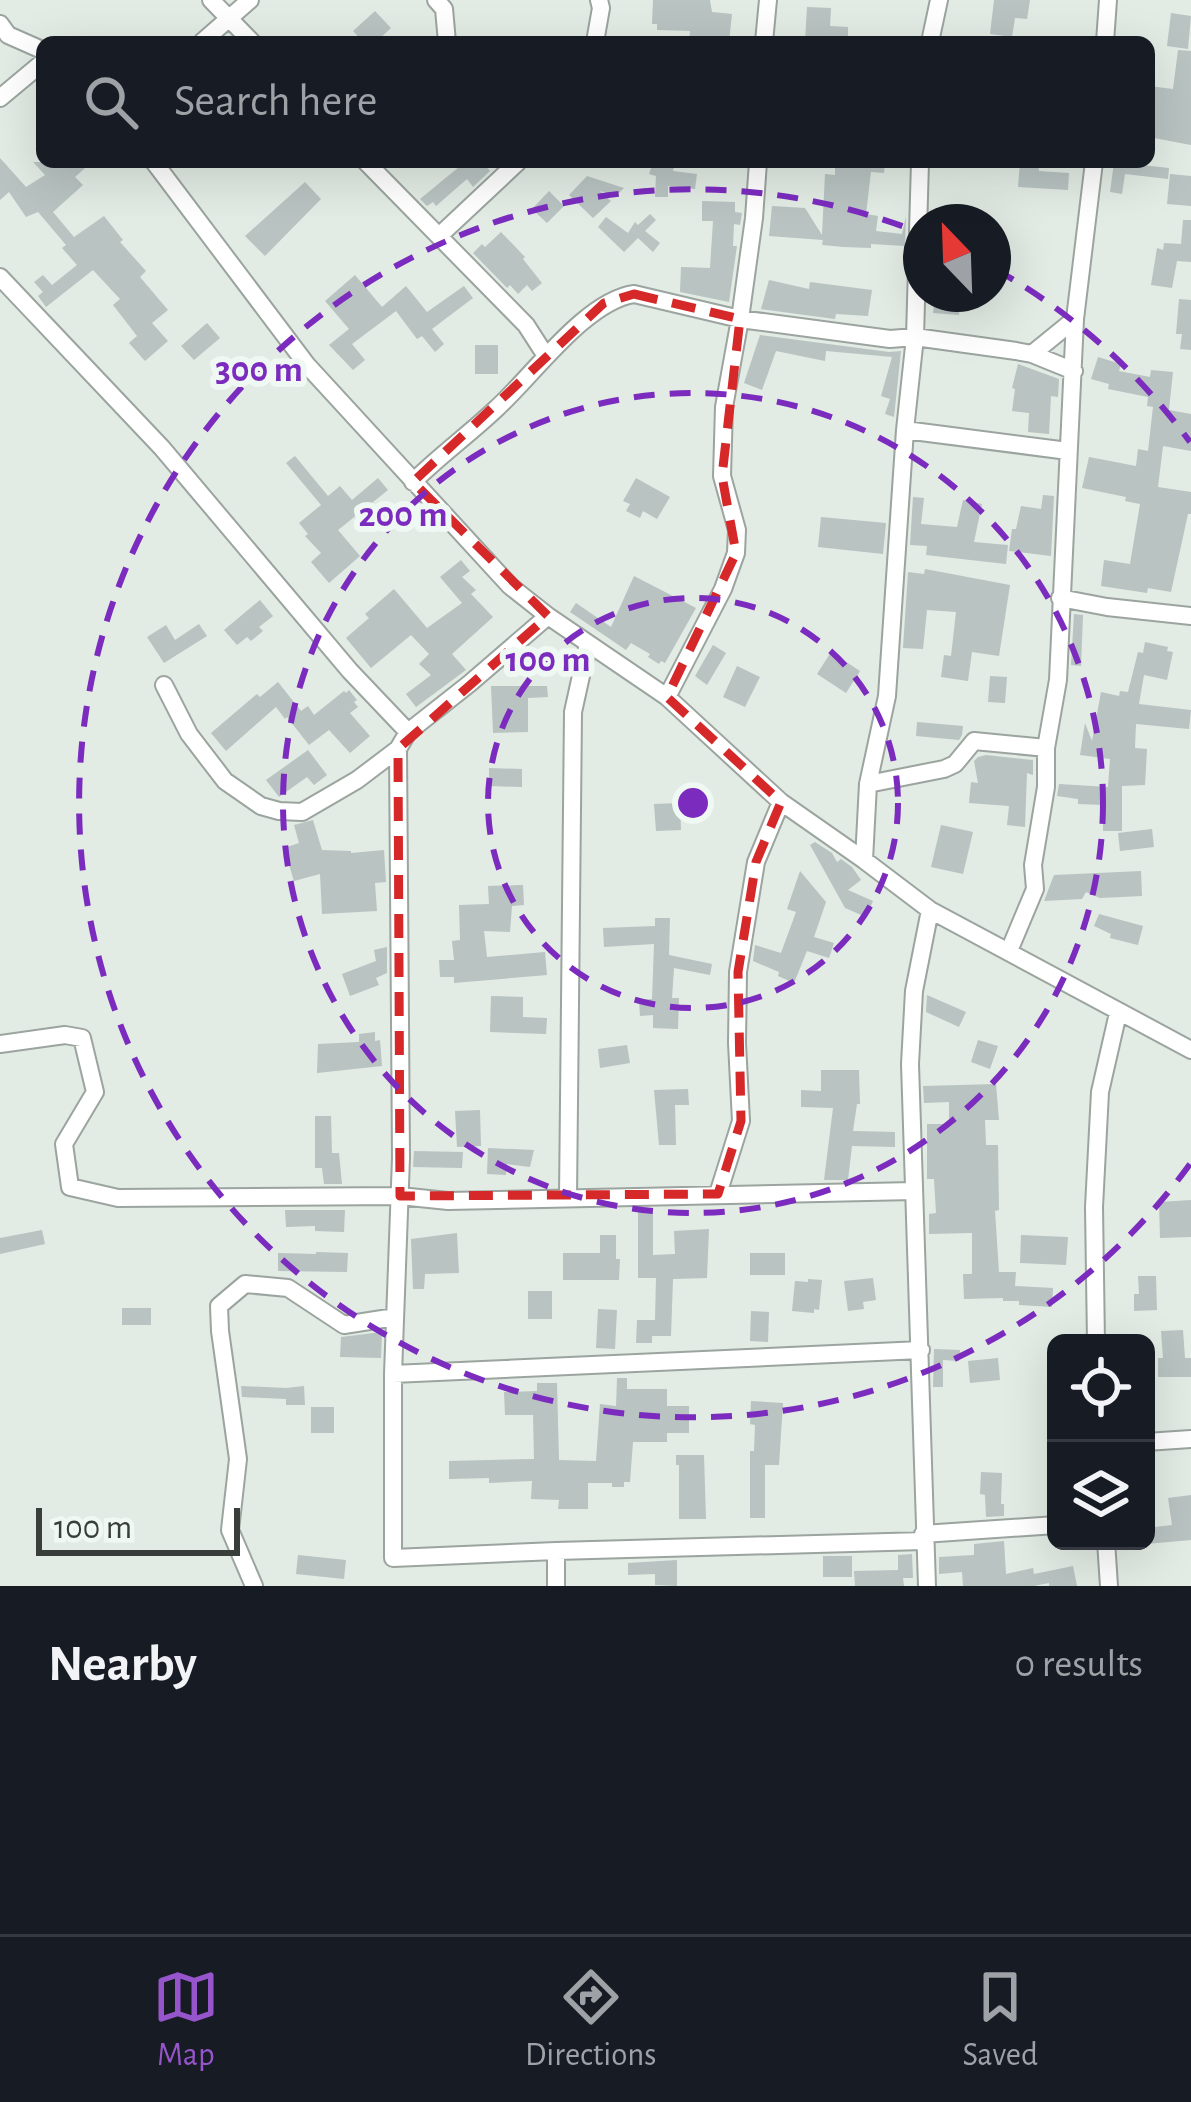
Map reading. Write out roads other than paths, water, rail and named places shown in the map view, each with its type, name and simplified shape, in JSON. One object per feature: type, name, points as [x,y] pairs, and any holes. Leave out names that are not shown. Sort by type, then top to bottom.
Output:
[{"type":"street","points":[[211,0],[246,36]]},
{"type":"street","points":[[209,36],[250,0]]},
{"type":"street","points":[[436,0],[444,9],[446,36]]},
{"type":"street","points":[[596,36],[599,0]]},
{"type":"street","points":[[765,36],[768,0]]},
{"type":"street","points":[[931,36],[939,0]]},
{"type":"street","points":[[1105,36],[1108,0]]},
{"type":"street","points":[[0,24],[8,34],[36,47]]},
{"type":"street","points":[[0,98],[36,68]]},
{"type":"street","points":[[159,168],[307,364],[510,586],[667,697],[781,802],[931,910],[1191,1050]]},
{"type":"street","points":[[372,168],[526,325],[546,356]]},
{"type":"street","points":[[439,236],[512,168]]},
{"type":"street","points":[[667,697],[723,589],[736,553],[737,530],[722,476],[724,407],[740,319],[758,168]]},
{"type":"street","points":[[864,860],[868,784],[887,696],[916,337],[920,168]]},
{"type":"street","points":[[1009,951],[1035,889],[1033,865],[1058,680],[1076,319],[1093,168]]},
{"type":"street","points":[[0,277],[162,448],[350,671],[408,732]]},
{"type":"street","points":[[413,482],[604,303],[619,296],[634,294],[740,319],[1032,354],[1074,371]]},
{"type":"street","points":[[1032,354],[1076,319]]},
{"type":"street","points":[[905,430],[1068,451]]},
{"type":"street","points":[[1060,598],[1191,616]]},
{"type":"street","points":[[164,685],[189,734],[225,782],[261,806],[302,812],[398,749],[408,732],[548,616]]},
{"type":"street","points":[[568,1198],[573,712],[588,644]]},
{"type":"street","points":[[868,784],[944,769],[955,764],[974,741],[1046,748]]},
{"type":"street","points":[[398,749],[400,1196],[393,1558],[923,1538],[1047,1526]]},
{"type":"street","points":[[718,1194],[741,1121],[738,972],[756,862],[781,802]]},
{"type":"street","points":[[927,1586],[910,1064],[914,992],[931,910]]},
{"type":"street","points":[[1096,1334],[1094,1207],[1100,1092],[1118,1013]]},
{"type":"street","points":[[0,1043],[65,1035],[82,1038],[95,1092],[64,1144],[70,1186],[118,1198],[400,1196],[448,1201],[914,1191]]},
{"type":"street","points":[[254,1586],[230,1530],[238,1459],[219,1306],[244,1283],[288,1288],[344,1325],[395,1317]]},
{"type":"street","points":[[393,1374],[921,1350]]},
{"type":"street","points":[[1155,1441],[1191,1438]]},
{"type":"street","points":[[1107,1550],[1109,1586]]},
{"type":"street","points":[[556,1551],[556,1586]]}]
